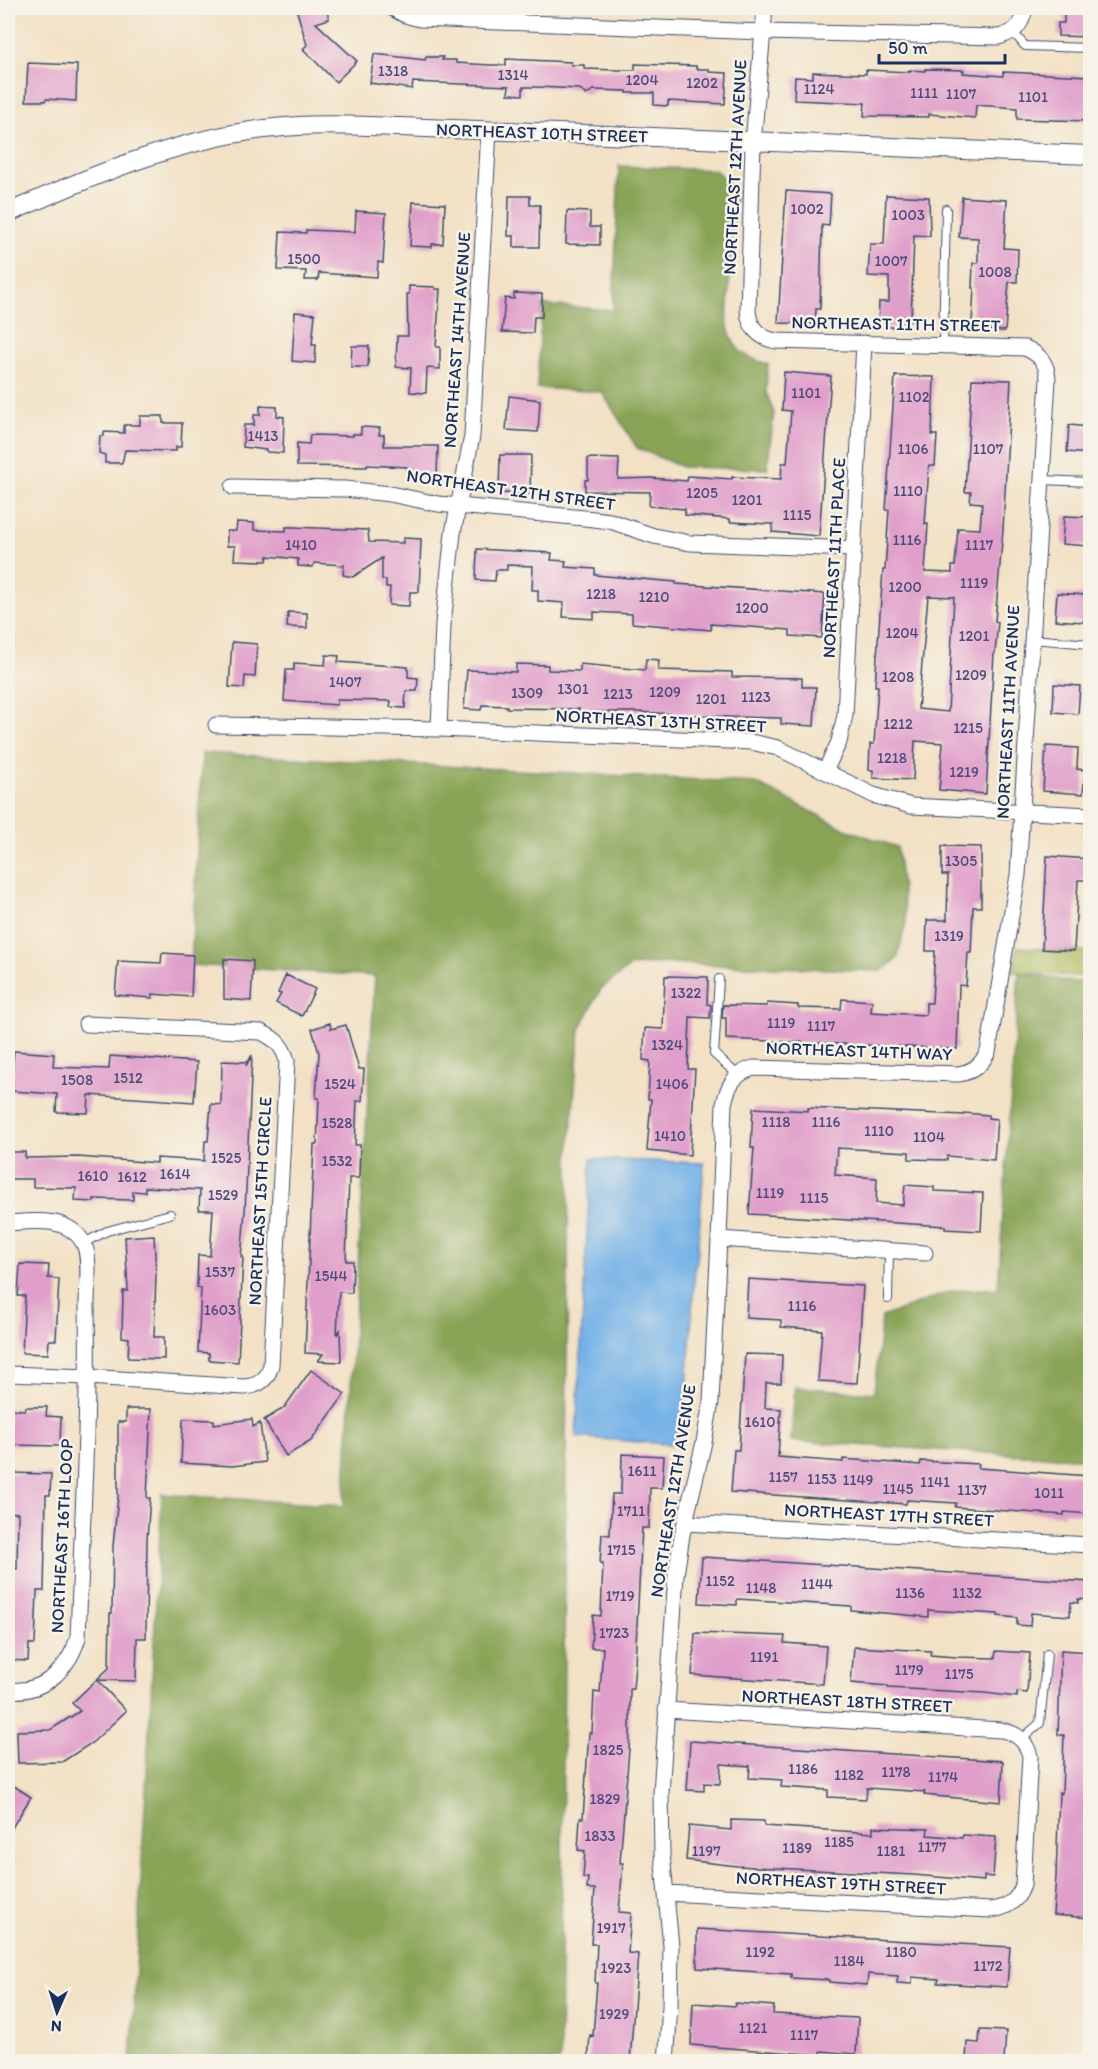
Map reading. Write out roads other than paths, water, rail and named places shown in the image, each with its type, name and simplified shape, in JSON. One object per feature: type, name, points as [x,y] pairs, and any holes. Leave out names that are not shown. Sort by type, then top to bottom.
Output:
[{"type":"street","points":[[393,8],[405,15],[420,19],[763,32],[999,37],[1013,32],[1021,22],[1025,8]]},
{"type":"street","name":"NORTHEAST 12TH AVENUE","points":[[753,328],[748,310],[753,143],[765,8]]},
{"type":"street","name":"NORTHEAST 10TH STREET","points":[[8,213],[77,182],[135,161],[205,140],[267,129],[342,125],[1090,155]]},
{"type":"street","name":"NORTHEAST 14TH AVENUE","points":[[439,729],[443,624],[453,533],[472,436],[489,130]]},
{"type":"street","name":"NORTHEAST 11TH STREET","points":[[753,328],[763,337],[776,341],[1017,347],[1033,351],[1039,356]]},
{"type":"street","name":"NORTHEAST 11TH PLACE","points":[[825,771],[836,750],[844,725],[864,343]]},
{"type":"street","name":"NORTHEAST 11TH AVENUE","points":[[978,1066],[988,1052],[1014,904],[1048,379],[1044,363],[1039,356]]},
{"type":"street","name":"NORTHEAST 12TH STREET","points":[[233,487],[345,489],[390,494],[438,504],[610,521],[654,536],[690,543],[854,549]]},
{"type":"street","name":"NORTHEAST 13TH STREET","points":[[216,725],[439,729],[751,742],[778,748],[873,795],[911,806],[1090,815]]},
{"type":"street","name":"NORTHEAST 15TH CIRCLE","points":[[86,1024],[261,1032],[279,1043],[286,1061],[272,1365],[267,1377],[256,1385],[244,1387],[88,1377]]},
{"type":"street","name":"NORTHEAST 14TH WAY","points":[[738,1075],[745,1070],[762,1068],[958,1074],[972,1071],[978,1066]]},
{"type":"street","name":"NORTHEAST 12TH AVENUE","points":[[666,2061],[671,1946],[662,1854],[661,1793],[666,1710],[676,1575],[711,1402],[724,1104],[729,1085],[738,1075]]},
{"type":"street","points":[[8,1223],[45,1221],[59,1224],[74,1233],[84,1243]]},
{"type":"street","points":[[719,1239],[925,1253]]},
{"type":"street","name":"NORTHEAST 16TH LOOP","points":[[8,1690],[39,1686],[53,1678],[65,1667],[74,1653],[78,1638],[88,1377],[88,1265],[84,1243]]},
{"type":"street","points":[[8,1374],[88,1377]]},
{"type":"street","name":"NORTHEAST 17TH STREET","points":[[685,1523],[1090,1545]]},
{"type":"street","name":"NORTHEAST 18TH STREET","points":[[666,1710],[1001,1730],[1022,1739]]},
{"type":"street","name":"NORTHEAST 19TH STREET","points":[[666,1893],[991,1910],[1006,1906],[1013,1902],[1021,1892],[1023,1885],[1030,1756],[1022,1739]]},
{"type":"lane","points":[[1013,32],[1024,46],[1090,48]]},
{"type":"lane","points":[[943,345],[946,209]]},
{"type":"lane","points":[[1041,480],[1090,482]]},
{"type":"lane","points":[[1032,639],[1090,644]]},
{"type":"lane","points":[[719,979],[714,1054],[738,1075]]},
{"type":"lane","points":[[84,1243],[108,1231],[171,1214]]},
{"type":"lane","points":[[888,1299],[889,1250]]},
{"type":"lane","points":[[1022,1739],[1040,1723],[1047,1654]]},
{"type":"water","points":[[591,1159],[704,1163],[685,1419],[679,1445],[576,1437]]}]
